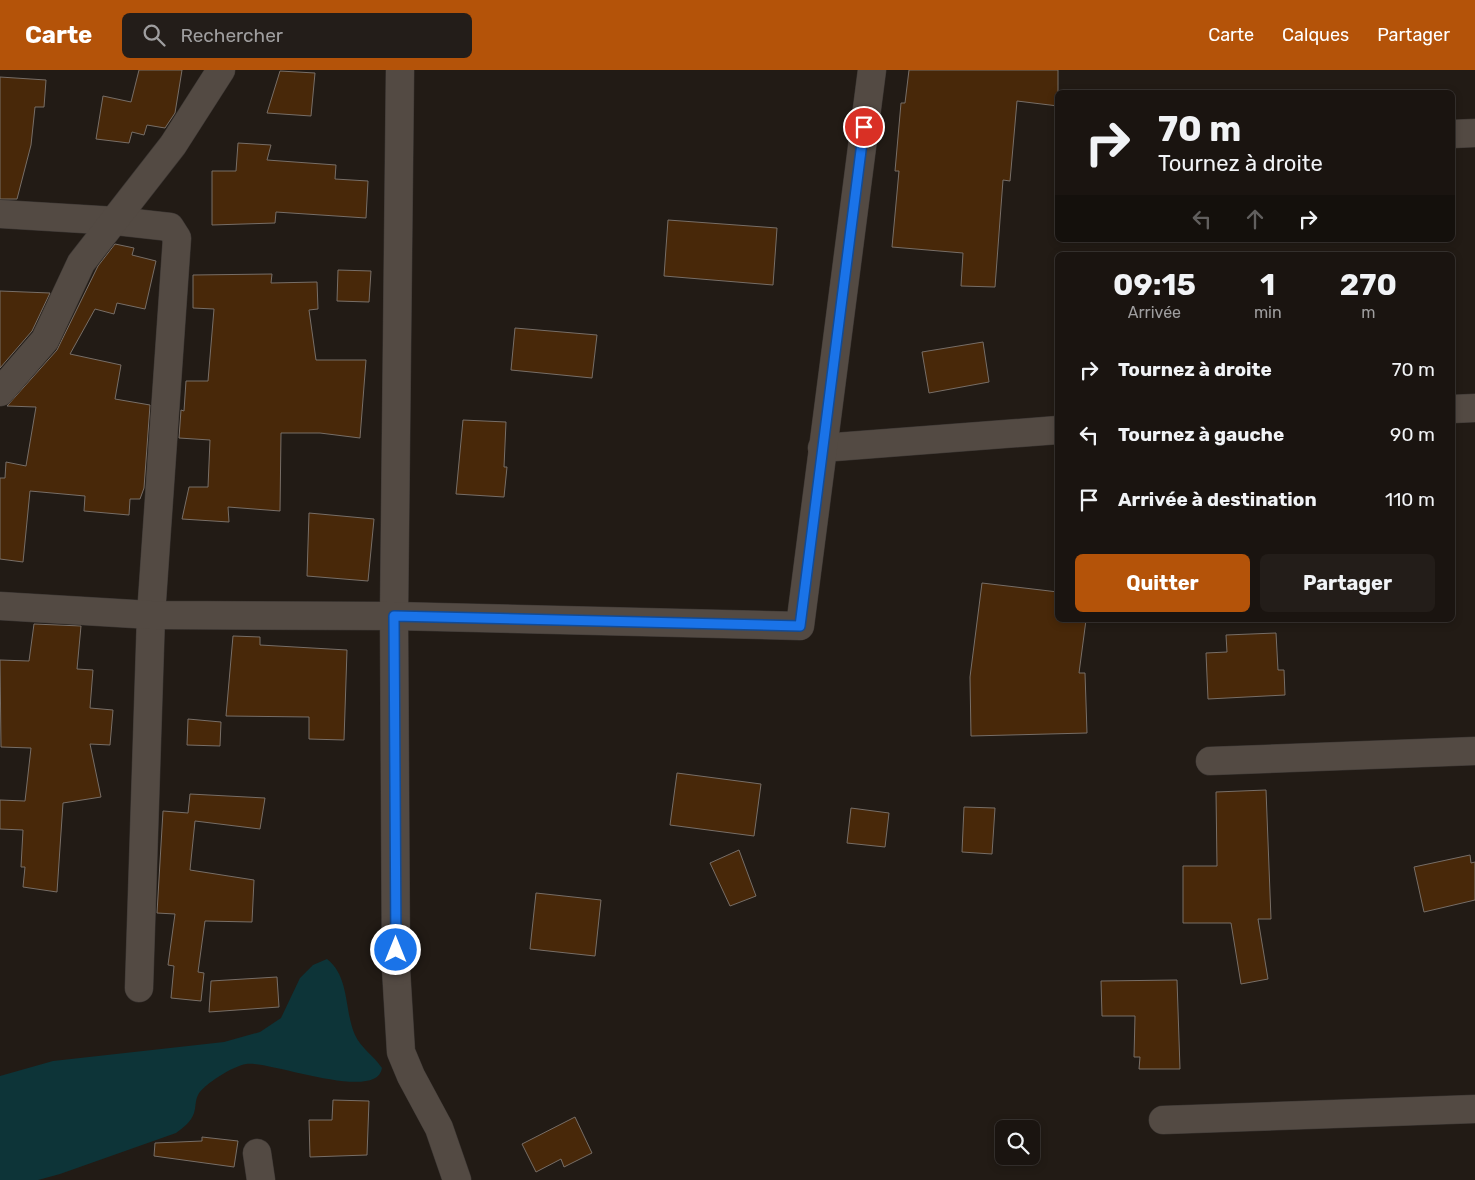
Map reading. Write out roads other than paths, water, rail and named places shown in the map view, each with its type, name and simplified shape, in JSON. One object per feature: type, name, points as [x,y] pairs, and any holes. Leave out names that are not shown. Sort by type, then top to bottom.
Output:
[{"type":"street","points":[[0,392],[45,340],[81,263],[116,221],[173,146],[221,70]]},
{"type":"street","points":[[400,70],[394,616],[396,969],[401,1052],[411,1076],[439,1128],[457,1180]]},
{"type":"street","points":[[0,606],[151,615],[394,616],[800,626],[872,70]]},
{"type":"street","points":[[1455,134],[1475,133]]},
{"type":"street","points":[[0,214],[116,221],[170,227],[177,238],[151,615],[140,988]]},
{"type":"street","points":[[1455,409],[1475,408]]},
{"type":"street","points":[[822,448],[1055,430]]},
{"type":"street","points":[[1210,761],[1475,751]]},
{"type":"street","points":[[1163,1120],[1475,1110]]},
{"type":"street","points":[[257,1153],[261,1180]]},
{"type":"water","points":[[327,959],[340,975],[355,1035],[382,1068],[376,1078],[362,1082],[343,1081],[258,1064],[240,1065],[219,1076],[201,1091],[197,1097],[191,1119],[176,1133],[38,1180],[0,1180],[0,1076],[53,1061],[224,1042],[260,1032],[281,1018],[300,978],[313,965]]}]
